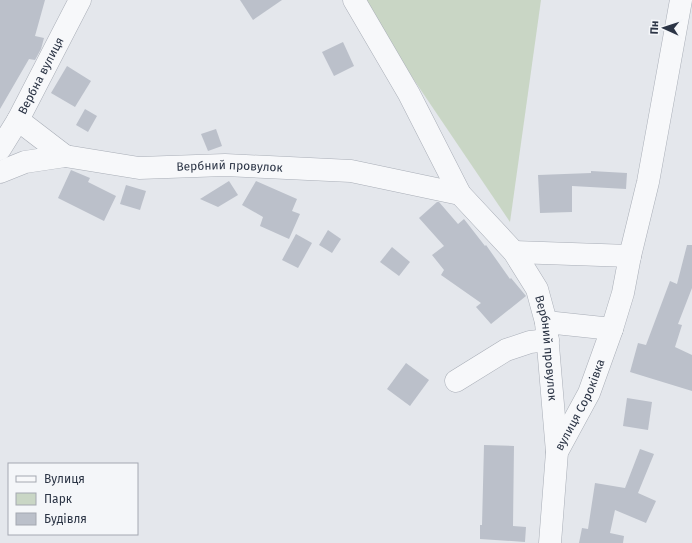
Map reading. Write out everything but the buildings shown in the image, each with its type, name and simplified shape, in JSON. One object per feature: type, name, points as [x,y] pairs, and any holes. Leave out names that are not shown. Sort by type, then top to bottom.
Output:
[{"type":"street","name":"Вербна вулиця","points":[[0,150],[18,120],[80,0]]},
{"type":"street","name":"Вербний провулок","points":[[354,0],[409,94],[460,194],[514,252],[537,289],[547,331],[557,452]]},
{"type":"street","points":[[514,252],[630,256],[648,182],[681,0]]},
{"type":"street","points":[[18,120],[65,156]]},
{"type":"street","name":"Вербний провулок","points":[[0,172],[25,162],[65,156],[139,168],[225,165],[352,170],[460,194]]},
{"type":"street","name":"вулиця Сороківка","points":[[550,543],[557,452],[589,394],[623,293],[630,256]]},
{"type":"street","points":[[456,381],[506,350],[530,342],[547,331],[612,329]]},
{"type":"green space","points":[[360,0],[541,0],[510,222]]}]
